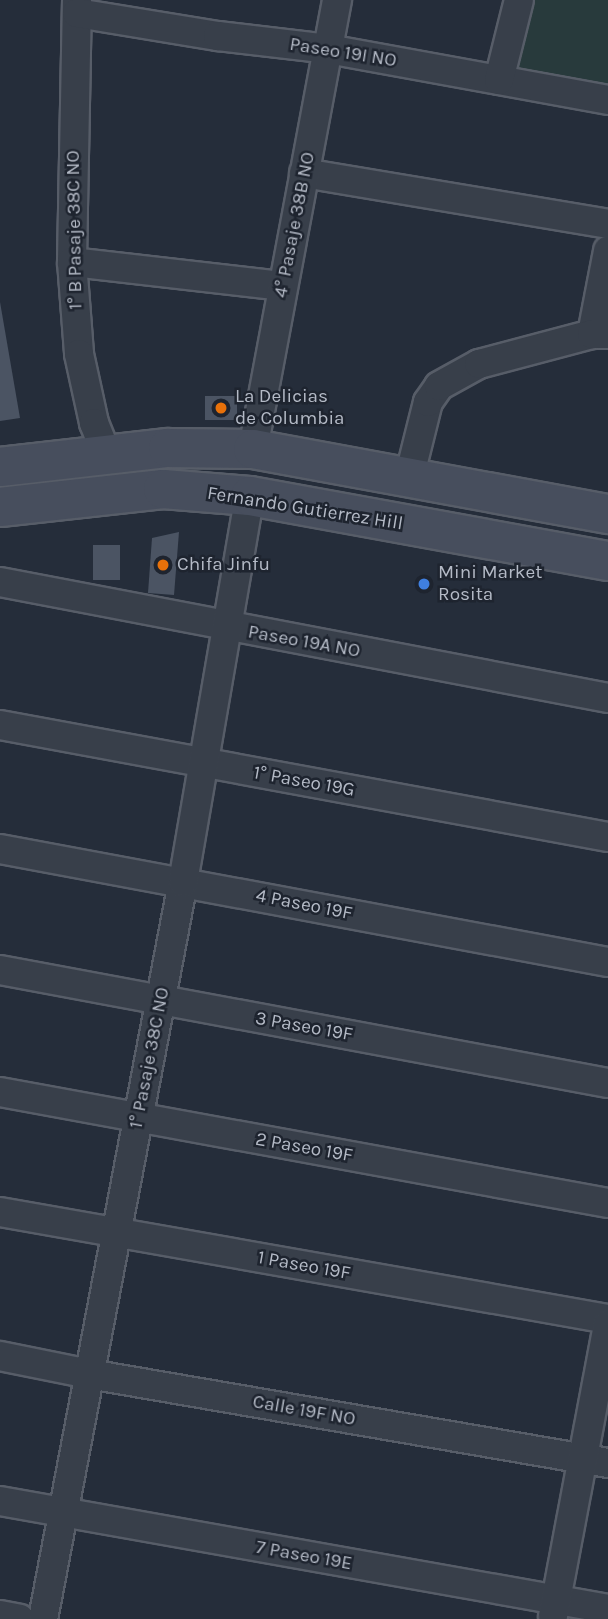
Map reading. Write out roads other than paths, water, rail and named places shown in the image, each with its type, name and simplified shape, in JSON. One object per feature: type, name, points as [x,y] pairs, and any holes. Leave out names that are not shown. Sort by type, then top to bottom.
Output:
[{"type":"street","name":"4° Pasaje 38B NO","points":[[253,449],[337,0]]},
{"type":"street","points":[[499,80],[519,0]]},
{"type":"street","name":"Paseo 19I NO","points":[[77,7],[218,36],[328,49],[608,100]]},
{"type":"street","name":"1° B Pasaje 38C NO","points":[[77,7],[72,262],[79,354],[94,424],[107,455]]},
{"type":"street","points":[[304,173],[608,224]]},
{"type":"street","points":[[409,478],[428,402],[439,386],[479,364],[600,334],[608,251]]},
{"type":"street","points":[[72,262],[283,286]]},
{"type":"street","points":[[0,467],[168,448],[253,449],[608,514]]},
{"type":"street","name":"Fernando Gutierrez Hill","points":[[0,507],[163,489],[250,496],[608,561]]},
{"type":"street","name":"1° Pasaje 38C NO","points":[[43,1619],[183,882],[201,763],[228,628],[250,496]]},
{"type":"street","name":"Paseo 19A NO","points":[[0,582],[228,628],[608,698]]},
{"type":"street","name":"1° Paseo 19G","points":[[0,725],[608,838]]},
{"type":"street","name":"4 Paseo 19F","points":[[0,849],[608,962]]},
{"type":"street","name":"3 Paseo 19F","points":[[0,970],[608,1083]]},
{"type":"street","name":"2 Paseo 19F","points":[[0,1092],[608,1203]]},
{"type":"street","name":"1 Paseo 19F","points":[[0,1212],[608,1321]]},
{"type":"street","points":[[554,1609],[595,1460],[608,1321]]},
{"type":"street","name":"Calle 19F NO","points":[[0,1356],[89,1374],[595,1460]]},
{"type":"street","name":"7 Paseo 19E","points":[[0,1501],[554,1609],[608,1609]]},
{"type":"street","points":[[0,1615],[20,1619]]},
{"type":"place","name":"La Delicias de Columbia","points":[[221,408]]},
{"type":"place","name":"Chifa Jinfu","points":[[163,565]]},
{"type":"place","name":"Mini Market Rosita","points":[[424,584]]}]
